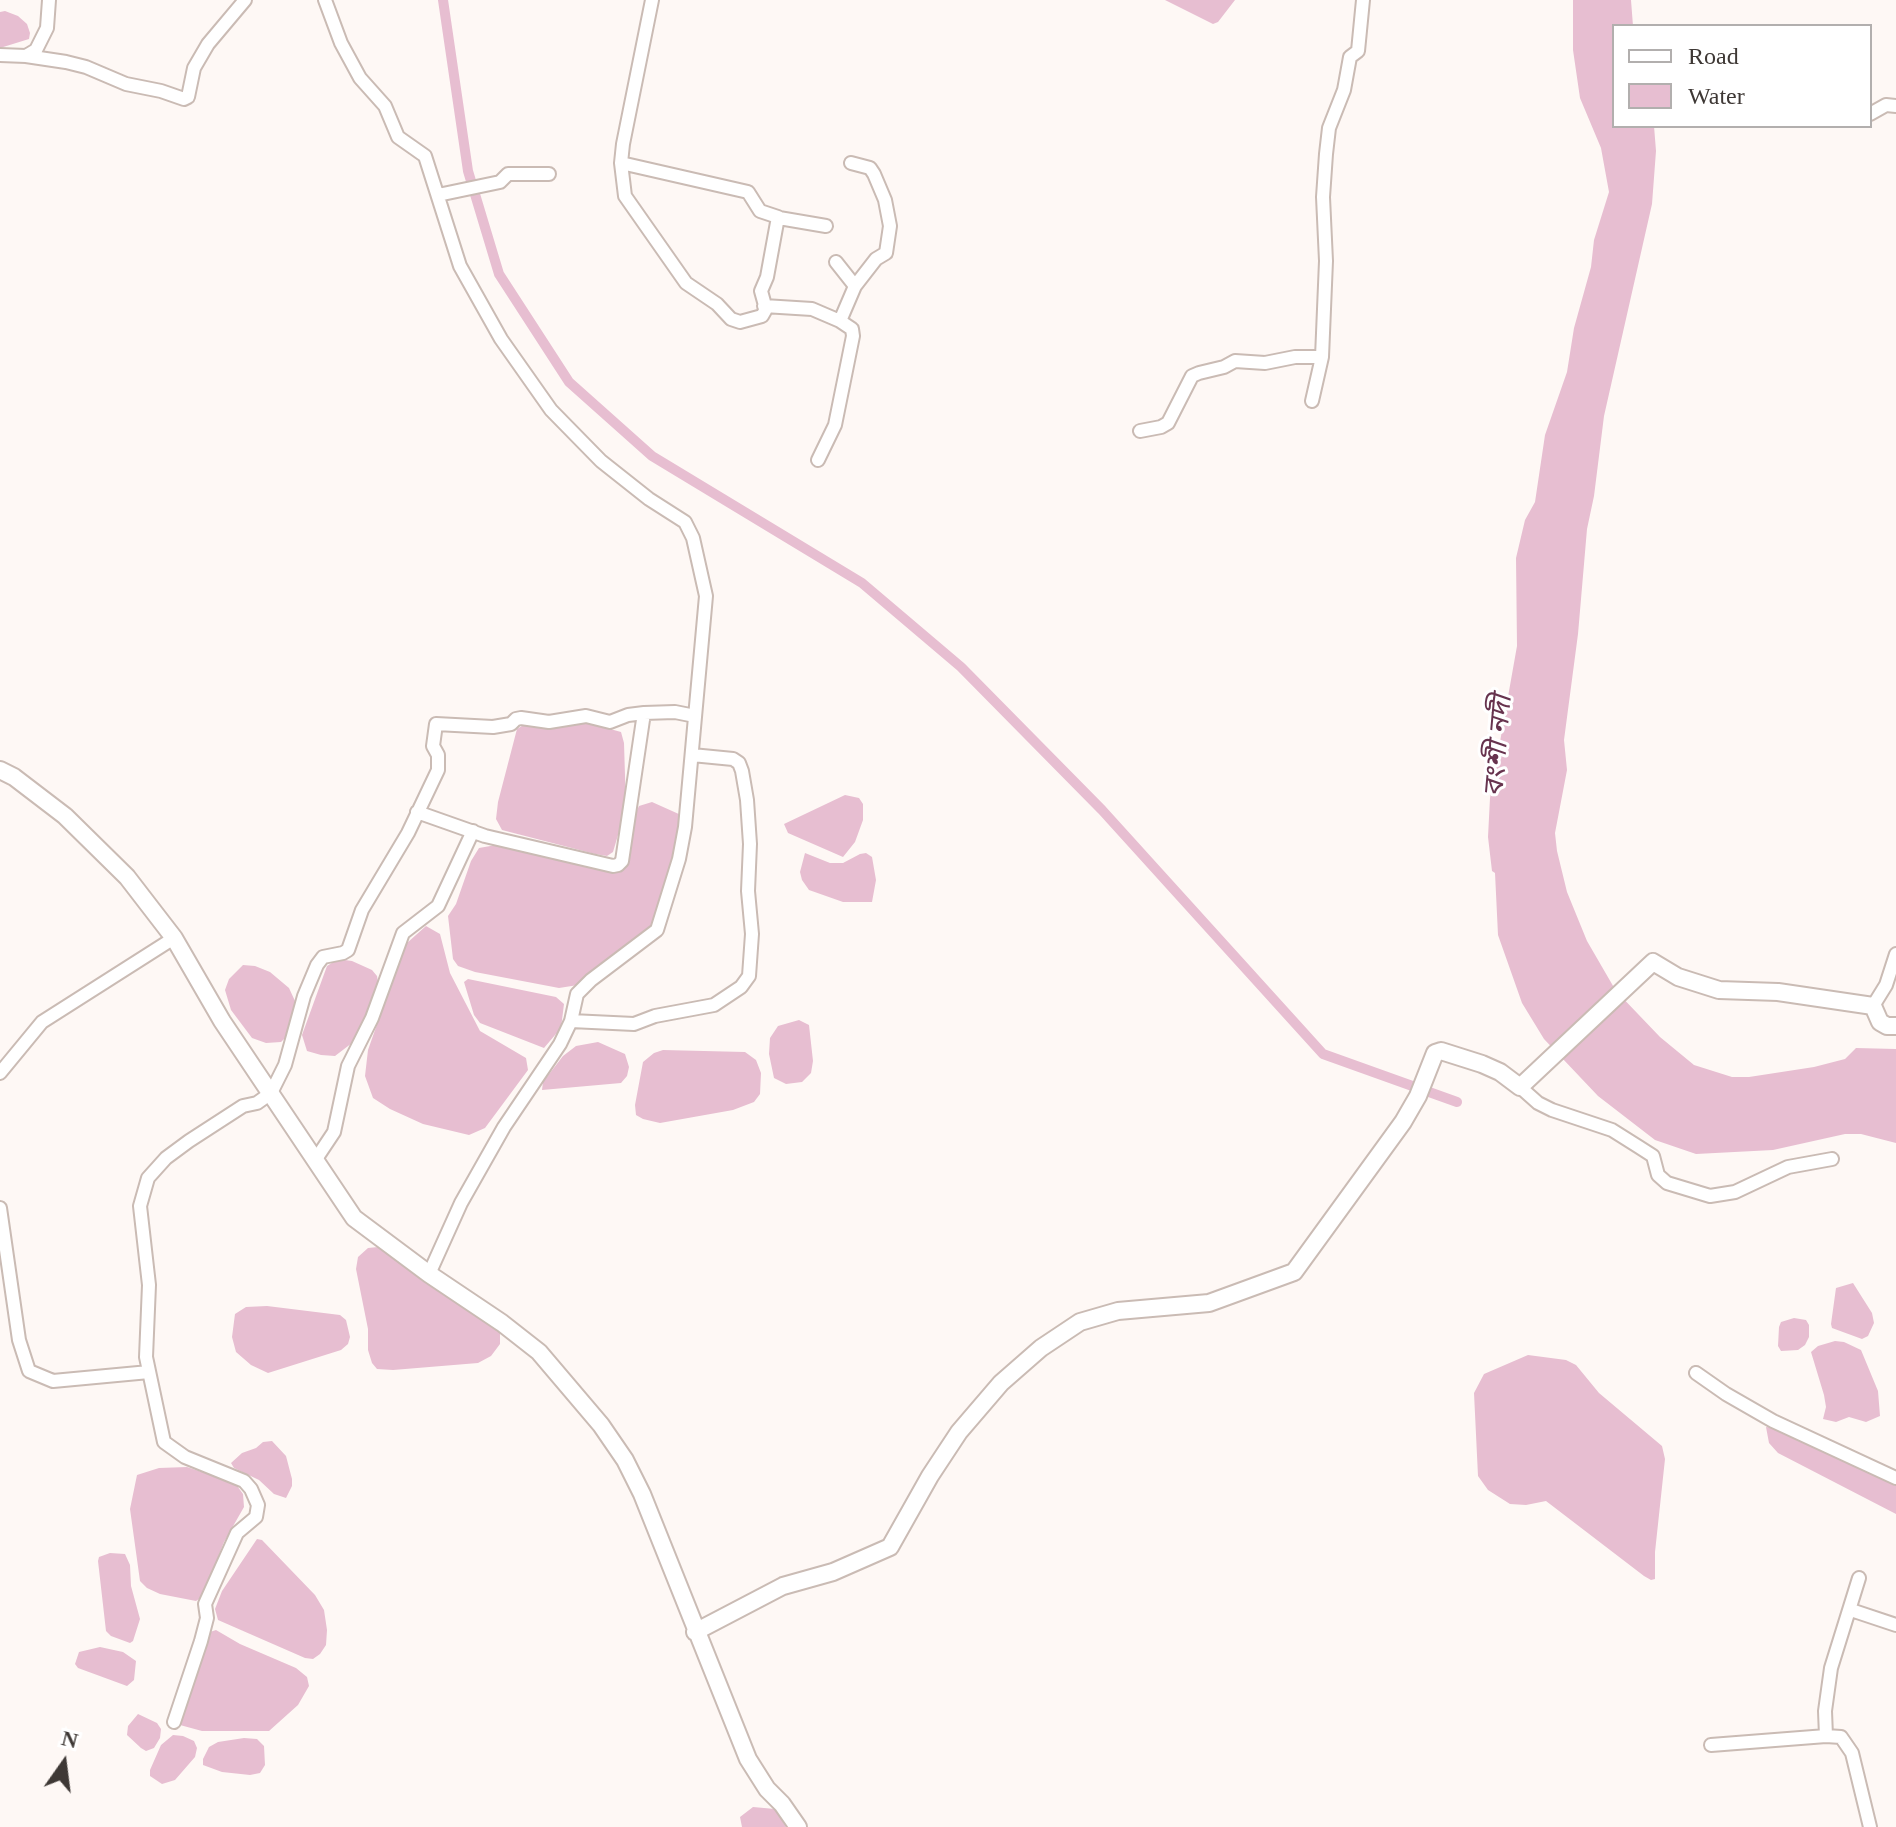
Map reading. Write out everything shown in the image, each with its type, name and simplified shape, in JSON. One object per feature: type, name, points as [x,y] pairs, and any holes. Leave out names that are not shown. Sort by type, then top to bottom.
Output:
[{"type":"street","points":[[26,56],[36,50],[47,28],[49,0]]},
{"type":"street","points":[[0,55],[26,56],[86,67],[126,84],[184,99],[188,97],[194,68],[208,44],[245,0]]},
{"type":"street","points":[[325,0],[353,67],[385,106],[398,137],[425,156],[440,195],[460,266],[501,339],[551,410],[601,461],[649,499],[685,522],[706,596],[691,782],[679,859],[657,930],[577,994],[571,1021],[542,1073],[504,1127],[461,1203],[429,1274]]},
{"type":"street","points":[[652,0],[621,163],[625,196],[686,283],[717,304],[731,319],[740,322],[766,313],[761,291],[767,277],[779,218]]},
{"type":"street","points":[[1312,401],[1322,357],[1326,261],[1323,197],[1329,128],[1344,90],[1350,57],[1358,51],[1363,0]]},
{"type":"street","points":[[1872,112],[1886,105],[1896,106]]},
{"type":"street","points":[[621,163],[748,192],[760,211],[779,218],[826,226]]},
{"type":"street","points":[[840,321],[855,286],[876,259],[886,253],[890,226],[885,200],[874,174],[870,168],[851,163]]},
{"type":"street","points":[[440,195],[495,184],[508,174],[549,174]]},
{"type":"street","points":[[836,262],[855,286]]},
{"type":"street","points":[[764,306],[812,309],[852,329],[835,425],[818,460]]},
{"type":"street","points":[[1140,431],[1168,423],[1192,376],[1199,373],[1235,361],[1265,363],[1295,357],[1322,357]]},
{"type":"street","points":[[174,1722],[201,1641],[207,1618],[205,1604],[237,1533],[256,1517],[258,1505],[244,1481],[185,1457],[164,1442],[146,1357],[149,1285],[140,1206],[148,1178],[166,1158],[189,1141],[243,1106],[257,1103],[271,1093],[285,1065],[304,996],[317,965],[323,957],[348,950],[362,910],[438,770],[438,755],[433,746],[436,724],[493,727],[511,724],[516,719],[549,722],[586,716],[610,722],[644,713],[675,712],[695,716]]},
{"type":"street","points":[[417,812],[473,831],[618,865],[622,861],[644,713]]},
{"type":"street","points":[[571,1021],[634,1024],[655,1016],[714,1005],[741,987],[749,976],[752,934],[748,891],[750,844],[742,771],[733,759],[692,755]]},
{"type":"street","points":[[0,770],[55,808],[89,837],[127,877],[174,938],[222,1021],[354,1218],[539,1352],[601,1425],[625,1460],[642,1494],[748,1759],[767,1789],[798,1827]]},
{"type":"street","points":[[316,1159],[334,1132],[348,1066],[372,1018],[403,933],[438,906],[473,831]]},
{"type":"street","points":[[0,1073],[42,1022],[174,938]]},
{"type":"street","points":[[1873,1006],[1886,985],[1896,954]]},
{"type":"street","points":[[1523,1084],[1653,962],[1678,977],[1719,990],[1778,992],[1873,1006]]},
{"type":"street","points":[[1873,1006],[1880,1022],[1896,1026]]},
{"type":"street","points":[[695,1632],[783,1586],[833,1572],[890,1547],[959,1432],[1001,1383],[1041,1348],[1080,1322],[1118,1311],[1209,1303],[1294,1272],[1403,1122],[1418,1096],[1435,1053],[1441,1051],[1491,1068],[1523,1084],[1538,1103],[1612,1130],[1653,1156],[1658,1175],[1667,1183],[1710,1196],[1735,1192],[1788,1167],[1832,1159]]},
{"type":"street","points":[[0,1208],[19,1340],[29,1371],[53,1381],[149,1372]]},
{"type":"street","points":[[1696,1373],[1773,1421],[1896,1478]]},
{"type":"street","points":[[1826,1736],[1825,1711],[1831,1668],[1859,1578]]},
{"type":"street","points":[[1851,1610],[1896,1625]]},
{"type":"street","points":[[1711,1745],[1841,1737],[1852,1753],[1870,1827]]},
{"type":"water","points":[[1165,0],[1235,0],[1213,24]]},
{"type":"water","points":[[1573,0],[1631,0],[1633,24],[1612,24],[1612,128],[1654,128],[1656,151],[1652,204],[1604,416],[1587,529],[1578,634],[1564,740],[1567,770],[1555,833],[1567,892],[1587,941],[1616,991],[1660,1037],[1694,1065],[1732,1077],[1749,1077],[1845,1059],[1856,1048],[1896,1049],[1896,1143],[1861,1134],[1845,1134],[1773,1150],[1696,1154],[1655,1140],[1598,1096],[1544,1039],[1522,1003],[1498,935],[1495,873],[1492,871],[1488,837],[1490,798],[1517,646],[1516,558],[1525,520],[1535,502],[1545,435],[1567,372],[1574,328],[1591,267],[1594,240],[1609,192],[1601,148],[1580,98],[1573,50]]},
{"type":"water","points":[[0,12],[18,16],[27,24],[30,33],[29,39],[0,48]]},
{"type":"water","points":[[585,722],[621,732],[624,743],[626,808],[613,852],[607,856],[595,854],[502,830],[496,819],[498,802],[517,729],[525,724],[551,727]]},
{"type":"water","points":[[845,795],[859,798],[863,804],[863,820],[855,842],[843,857],[788,833],[784,824]]},
{"type":"water","points":[[652,802],[681,815],[683,832],[653,929],[578,985],[559,988],[458,966],[453,959],[448,916],[479,848],[496,845],[527,849],[606,872],[623,869],[635,814],[639,806]]},
{"type":"water","points":[[805,853],[830,863],[843,863],[866,853],[872,857],[876,880],[872,902],[843,902],[809,890],[800,872]]},
{"type":"water","points":[[426,926],[440,934],[450,973],[480,1031],[526,1058],[528,1070],[485,1128],[469,1135],[423,1124],[390,1109],[373,1098],[365,1076],[368,1050],[400,959],[407,943]]},
{"type":"water","points":[[338,959],[352,961],[372,970],[379,987],[352,1043],[335,1056],[321,1055],[307,1051],[302,1035],[327,966]]},
{"type":"water","points":[[243,965],[270,972],[289,988],[295,1001],[294,1014],[286,1037],[281,1042],[266,1043],[252,1038],[231,1010],[225,990],[229,979]]},
{"type":"water","points":[[468,979],[556,997],[564,1004],[561,1028],[544,1048],[480,1023],[474,1015],[464,982]]},
{"type":"water","points":[[799,1020],[809,1025],[813,1061],[811,1073],[802,1082],[786,1084],[774,1078],[769,1054],[770,1038],[778,1026]]},
{"type":"water","points":[[598,1042],[625,1054],[629,1067],[621,1083],[542,1090],[543,1082],[563,1056],[576,1046]]},
{"type":"water","points":[[663,1050],[745,1052],[756,1060],[761,1073],[760,1094],[754,1102],[733,1110],[660,1123],[643,1119],[636,1115],[635,1105],[643,1062]]},
{"type":"water","points":[[378,1247],[402,1260],[421,1280],[500,1332],[500,1344],[491,1356],[478,1363],[377,1369],[368,1350],[368,1329],[356,1269],[358,1257],[368,1248]]},
{"type":"water","points":[[1853,1283],[1872,1313],[1874,1323],[1868,1336],[1862,1339],[1832,1328],[1831,1324],[1836,1288]]},
{"type":"water","points":[[267,1306],[340,1315],[346,1320],[350,1337],[348,1344],[341,1350],[268,1373],[251,1365],[236,1352],[232,1337],[235,1314],[246,1307]]},
{"type":"water","points":[[1794,1318],[1806,1320],[1809,1337],[1798,1350],[1781,1351],[1778,1346],[1779,1327],[1781,1322]]},
{"type":"water","points":[[1835,1341],[1861,1350],[1878,1391],[1880,1416],[1866,1422],[1849,1417],[1836,1422],[1823,1419],[1826,1407],[1824,1395],[1811,1352],[1818,1346]]},
{"type":"water","points":[[1528,1355],[1566,1360],[1576,1365],[1599,1393],[1662,1446],[1665,1459],[1655,1579],[1644,1576],[1546,1501],[1510,1504],[1488,1490],[1478,1476],[1474,1393],[1484,1374]]},
{"type":"water","points":[[1766,1427],[1776,1428],[1896,1483],[1896,1514],[1778,1453],[1769,1443]]},
{"type":"water","points":[[272,1441],[286,1456],[292,1479],[286,1498],[274,1494],[259,1480],[234,1468],[231,1463],[242,1453],[263,1442]]},
{"type":"water","points":[[187,1467],[235,1483],[243,1494],[244,1507],[224,1542],[202,1597],[196,1601],[160,1594],[140,1581],[130,1509],[137,1475],[159,1468]]},
{"type":"water","points":[[257,1539],[262,1540],[315,1595],[324,1610],[326,1645],[313,1659],[218,1620],[215,1609],[222,1591]]},
{"type":"water","points":[[110,1553],[125,1554],[130,1565],[131,1586],[140,1619],[130,1643],[106,1631],[98,1561],[99,1557]]},
{"type":"water","points":[[216,1630],[296,1668],[307,1677],[309,1686],[298,1705],[269,1731],[202,1731],[180,1725],[182,1709],[210,1632]]},
{"type":"water","points":[[100,1647],[123,1652],[136,1661],[134,1680],[127,1686],[78,1668],[75,1664],[79,1652]]},
{"type":"water","points":[[138,1714],[157,1723],[161,1729],[154,1748],[146,1751],[127,1735],[128,1726]]},
{"type":"water","points":[[173,1735],[194,1741],[197,1748],[195,1757],[175,1780],[162,1784],[150,1776],[150,1770],[161,1745]]},
{"type":"water","points":[[257,1739],[264,1746],[265,1765],[260,1773],[222,1772],[203,1765],[209,1747],[218,1742]]},
{"type":"water","points":[[753,1807],[775,1809],[786,1827],[742,1827],[740,1817]]},
{"type":"waterway","points":[[443,0],[468,171],[499,274],[569,382],[652,456],[862,583],[961,667],[1102,810],[1323,1054],[1457,1102]]},
{"type":"water label","name":"বংশী নদী","points":[[1499,746]]}]
